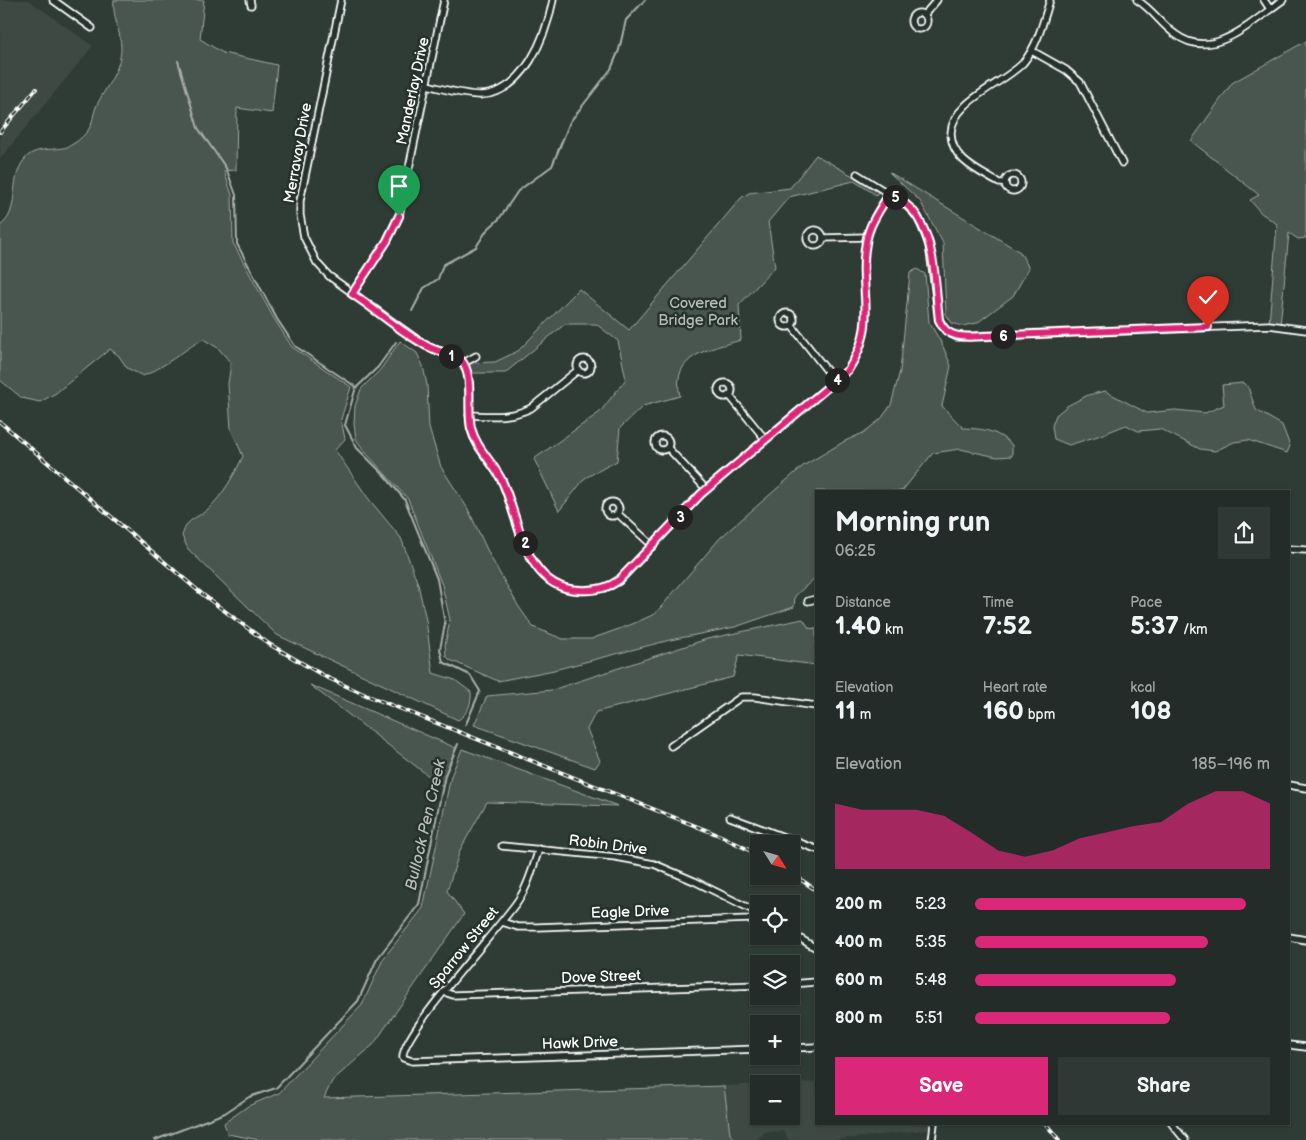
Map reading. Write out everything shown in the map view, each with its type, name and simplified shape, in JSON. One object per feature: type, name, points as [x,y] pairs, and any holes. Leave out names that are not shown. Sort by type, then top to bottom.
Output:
[{"type":"street","points":[[53,0],[92,28]]},
{"type":"street","name":"Merravay Drive","points":[[341,0],[307,165],[300,214],[304,237],[317,263],[329,276],[426,346],[459,359],[464,363]]},
{"type":"street","name":"Manderlay Drive","points":[[352,294],[387,241],[399,216],[444,0]]},
{"type":"street","points":[[427,85],[482,95],[495,93],[508,87],[532,57],[544,30],[553,0]]},
{"type":"street","points":[[924,15],[937,0]]},
{"type":"street","points":[[1005,183],[999,183],[969,165],[956,151],[952,142],[953,122],[964,106],[1011,74],[1032,51],[1050,0]]},
{"type":"street","points":[[1138,0],[1177,36],[1192,44],[1202,45],[1222,41],[1283,0]]},
{"type":"street","points":[[1264,0],[1270,9]]},
{"type":"street","points":[[1032,51],[1066,70],[1080,82],[1122,163]]},
{"type":"street","points":[[857,174],[890,193],[910,208],[918,217],[929,244],[939,320],[941,326],[953,335],[985,336],[1260,325],[1306,330]]},
{"type":"street","points":[[476,356],[464,363],[468,379],[469,415],[473,435],[502,481],[529,555],[536,568],[548,580],[569,590],[591,591],[603,589],[619,580],[706,489],[848,370],[857,357],[866,327],[865,254],[867,237],[875,216],[890,193]]},
{"type":"street","points":[[823,238],[867,237]]},
{"type":"street","points":[[792,326],[836,381]]},
{"type":"street","points":[[469,415],[514,415],[522,412],[531,408],[578,370]]},
{"type":"street","points":[[729,395],[765,440]]},
{"type":"street","points":[[668,448],[706,489]]},
{"type":"street","points":[[618,514],[653,546]]},
{"type":"street","points":[[1290,549],[1306,550]]},
{"type":"street","points":[[808,601],[815,599]]},
{"type":"street","points":[[670,746],[741,697],[755,697],[815,706]]},
{"type":"street","points":[[1290,785],[1306,788]]},
{"type":"street","points":[[730,817],[815,850]]},
{"type":"street","name":"Robin Drive","points":[[502,846],[616,857],[654,864],[694,881],[750,910]]},
{"type":"street","name":"Sparrow Street","points":[[404,1058],[403,1054],[411,1039],[444,992],[481,944],[502,922],[523,893],[539,849]]},
{"type":"street","name":"Eagle Drive","points":[[502,922],[518,927],[538,927],[750,920]]},
{"type":"street","points":[[1290,937],[1306,940]]},
{"type":"street","points":[[800,938],[815,947]]},
{"type":"street","points":[[800,983],[815,982]]},
{"type":"street","name":"Dove Street","points":[[444,992],[453,995],[750,985]]},
{"type":"street","points":[[1290,1045],[1306,1048]]},
{"type":"street","points":[[800,1048],[815,1047]]},
{"type":"street","name":"Hawk Drive","points":[[404,1058],[412,1062],[750,1049]]},
{"type":"street","points":[[932,1140],[934,1125]]},
{"type":"street","points":[[1173,1125],[1185,1140]]},
{"type":"shaded area","points":[[0,0],[29,0],[93,46],[0,159]]},
{"type":"shaded area","points":[[815,1082],[815,1125],[934,1125],[934,1129],[835,1140],[789,1140],[783,1131],[765,1132],[757,1140],[737,1140],[730,1135],[724,1086],[750,1085],[750,1125],[800,1125],[800,1083]]},
{"type":"green space","points":[[114,0],[204,0],[200,39],[223,53],[277,65],[272,113],[237,108],[236,170],[224,171],[232,195],[233,243],[273,317],[292,347],[351,387],[341,419],[345,439],[335,450],[368,498],[401,538],[418,584],[426,620],[433,673],[455,680],[471,692],[469,708],[458,720],[277,635],[188,549],[182,536],[184,530],[189,522],[208,509],[224,491],[243,456],[231,429],[228,384],[231,363],[218,348],[203,339],[159,368],[143,376],[127,368],[119,356],[110,349],[56,393],[40,402],[22,398],[0,380],[0,226],[6,220],[13,204],[16,177],[24,160],[35,152],[67,147],[75,143],[88,131],[96,107],[115,72],[120,56],[121,42],[114,13]]},
{"type":"green space","points":[[1306,41],[1306,238],[1298,239],[1289,233],[1280,326],[1269,325],[1277,224],[1261,213],[1250,200],[1259,195],[1191,141],[1232,83]]},
{"type":"green space","name":"Covered Bridge Park","points":[[816,155],[879,191],[876,195],[854,181],[789,197],[768,222],[775,267],[739,305],[741,340],[706,351],[687,362],[681,371],[679,382],[680,396],[643,406],[620,428],[617,461],[585,478],[559,511],[534,459],[600,412],[626,379],[618,341],[596,324],[565,324],[505,373],[467,373],[464,363],[495,362],[518,351],[579,289],[629,330],[741,198],[749,193],[790,188]]},
{"type":"green space","points":[[889,172],[1020,252],[1029,268],[1013,296],[977,323],[962,326],[952,323],[946,314],[943,243],[920,201]]},
{"type":"green space","points":[[917,269],[925,274],[929,322],[942,344],[951,366],[942,406],[963,428],[989,431],[1001,436],[1012,445],[1012,456],[997,457],[960,449],[933,453],[903,490],[815,490],[815,578],[795,596],[794,607],[735,627],[670,640],[554,670],[498,681],[450,660],[446,656],[445,645],[450,620],[442,585],[408,499],[366,453],[356,439],[354,424],[355,406],[361,389],[380,370],[400,341],[417,353],[423,366],[427,385],[429,428],[441,467],[468,509],[490,556],[519,607],[533,627],[563,639],[591,639],[655,614],[720,538],[803,466],[845,441],[863,433],[881,419],[891,405],[900,371],[910,273]]},
{"type":"green space","points":[[1243,383],[1248,387],[1256,410],[1282,425],[1290,446],[1287,453],[1248,440],[1234,442],[1215,451],[1200,449],[1160,429],[1138,431],[1126,425],[1069,445],[1054,439],[1052,426],[1056,415],[1067,406],[1088,395],[1105,391],[1147,413],[1175,410],[1205,413],[1224,405],[1222,385]]},
{"type":"green space","points":[[803,619],[809,628],[815,629],[815,665],[739,655],[733,677],[596,712],[587,729],[600,761],[595,768],[474,725],[487,696],[552,690],[707,639]]},
{"type":"green space","points":[[310,685],[456,748],[445,775],[443,787]]},
{"type":"green space","points":[[462,749],[618,806],[487,802],[460,850],[447,891],[464,914],[373,1045],[332,1081],[324,1098],[724,1086],[730,1134],[737,1140],[259,1140],[228,1134],[224,1123],[248,1106],[279,1093],[362,1005],[383,959],[423,908],[451,776]]},
{"type":"waterway","points":[[412,311],[424,288],[438,279],[443,265],[476,247],[487,230],[499,219],[518,191],[552,166],[570,122],[611,69],[619,50],[626,20],[645,0]]},
{"type":"waterway","points":[[178,61],[198,128],[226,168],[236,195],[237,244],[277,319],[295,346],[356,387],[345,425],[357,448],[384,475],[405,500],[437,579],[445,624],[440,649],[443,662],[470,675],[480,691],[466,724]]},
{"type":"waterway","points":[[357,387],[378,367],[396,342]]},
{"type":"waterway","name":"Bullock Pen Creek","points":[[155,1140],[225,1113],[249,1097],[276,1088],[358,1001],[377,959],[419,904],[445,775],[458,744]]},
{"type":"railway","points":[[0,132],[36,89]]},
{"type":"railway","points":[[0,422],[202,594],[269,644],[326,677],[366,695],[721,836],[750,850]]},
{"type":"railway","points":[[800,879],[815,889]]},
{"type":"railway","points":[[1047,1125],[1059,1140]]},
{"type":"route","points":[[399,216],[387,241],[352,294],[426,346],[459,359],[464,363],[468,379],[469,415],[473,435],[502,481],[529,555],[536,568],[548,580],[569,590],[591,591],[613,585],[635,566],[701,494],[848,370],[857,357],[866,327],[865,243],[875,216],[890,193],[910,208],[918,217],[924,229],[933,266],[939,320],[941,326],[946,331],[957,337],[1208,327]]}]
